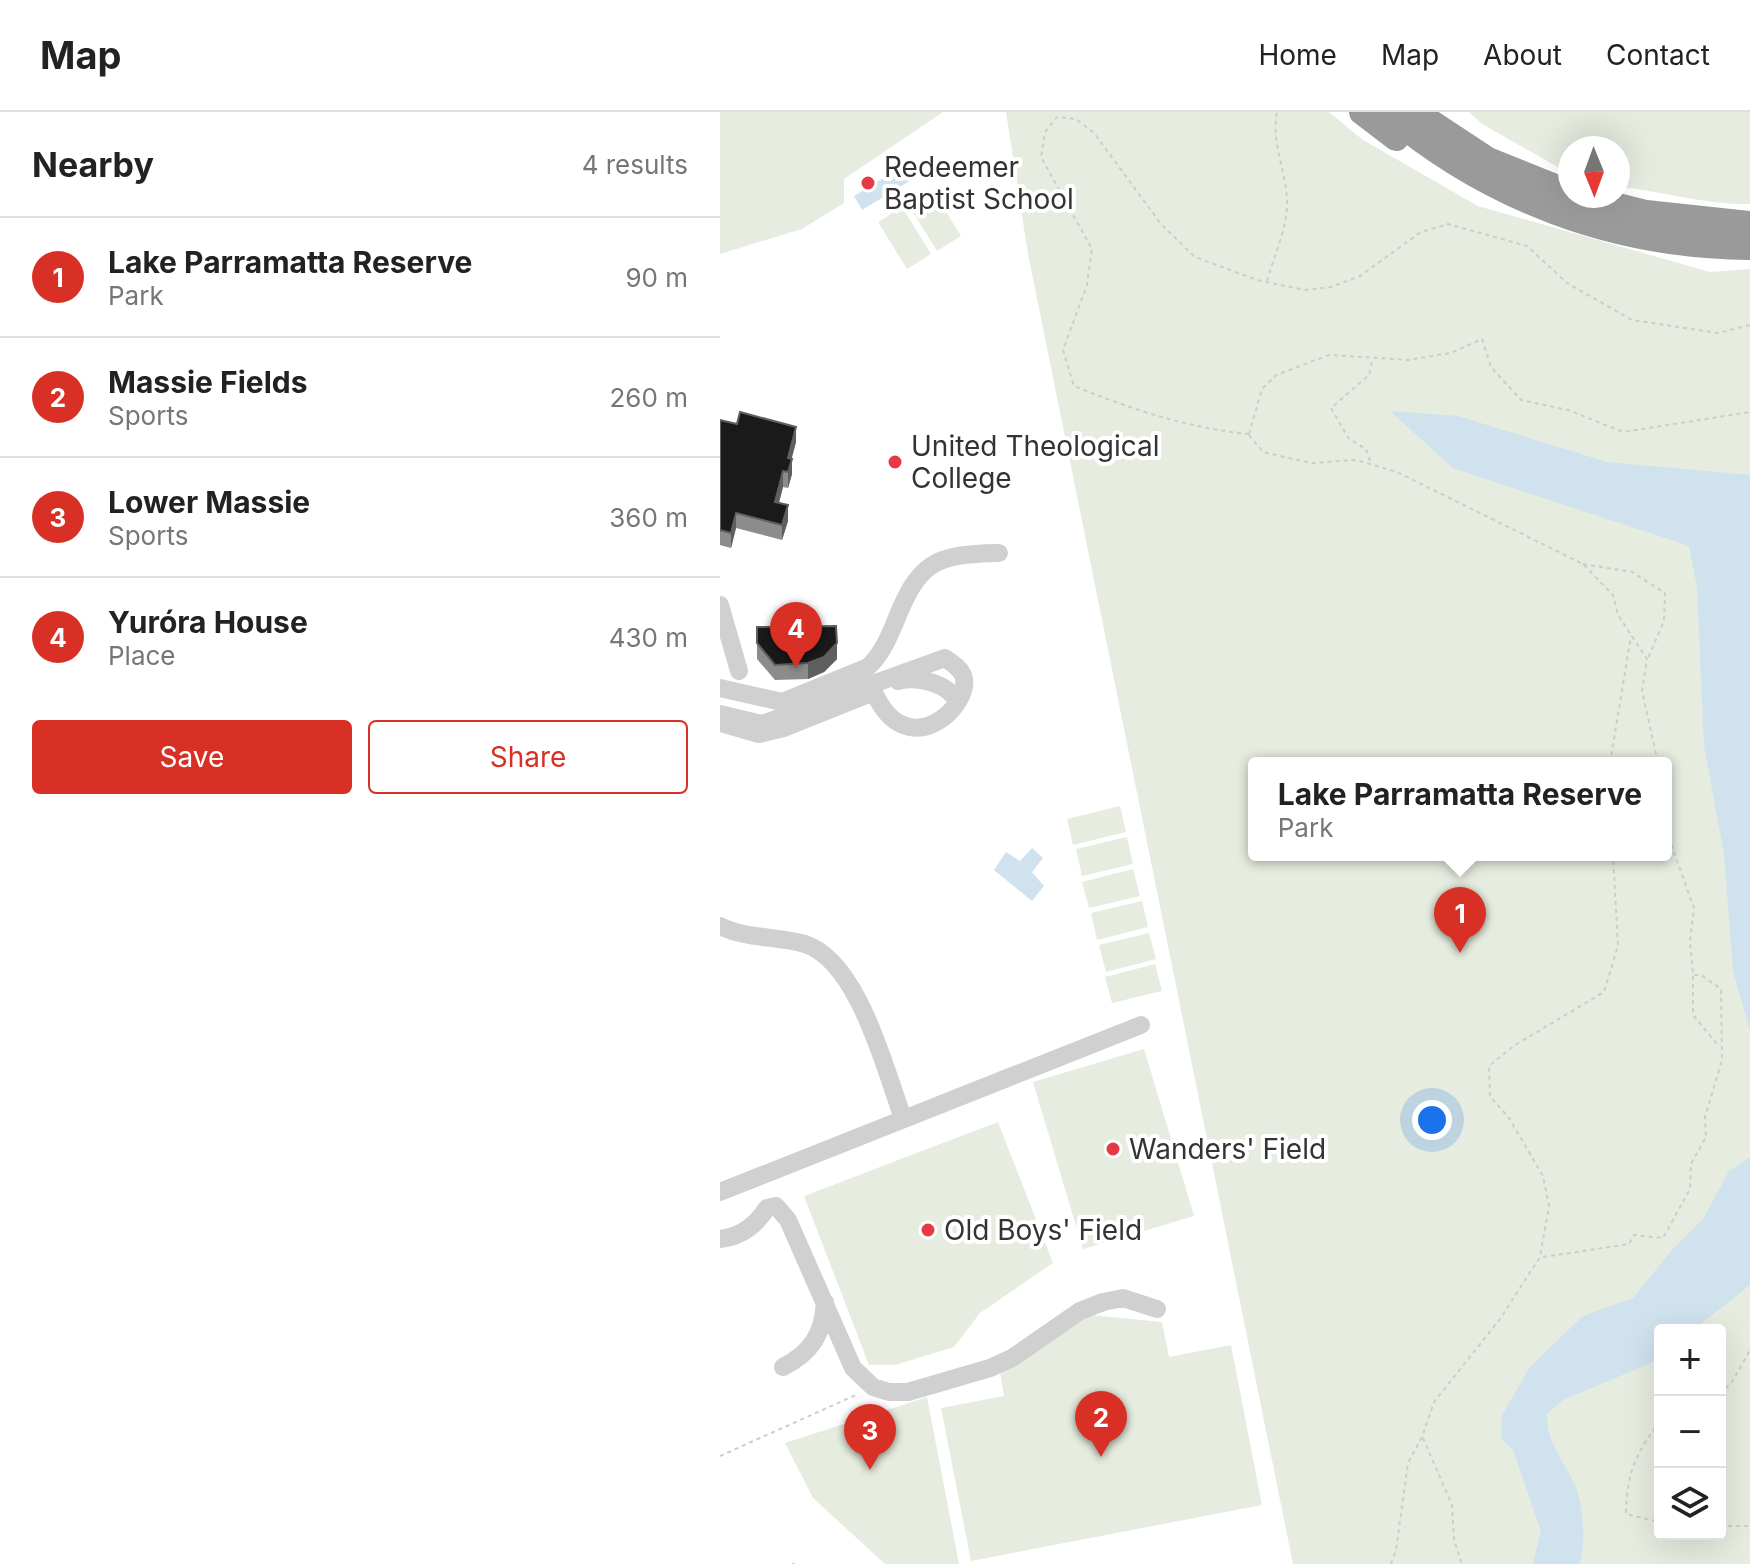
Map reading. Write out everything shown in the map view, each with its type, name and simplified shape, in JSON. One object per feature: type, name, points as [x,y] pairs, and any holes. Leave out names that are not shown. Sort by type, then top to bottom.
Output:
[{"type":"highway","points":[[1362,112],[1402,143],[1443,166],[1560,215],[1644,237],[1750,247]]},
{"type":"highway","points":[[1386,112],[1448,160],[1518,198]]},
{"type":"highway","points":[[1415,112],[1488,160],[1558,187]]},
{"type":"highway","points":[[1438,112],[1492,151],[1558,186]]},
{"type":"highway","points":[[1626,208],[1646,213],[1750,224]]},
{"type":"lane","points":[[720,688],[782,702],[868,667],[879,657],[907,590],[918,575],[933,562],[953,555],[999,553]]},
{"type":"lane","points":[[720,605],[739,671]]},
{"type":"lane","points":[[720,714],[762,724],[945,658],[958,667],[965,686],[957,701],[936,723],[917,729],[899,726],[889,719],[874,692]]},
{"type":"lane","points":[[720,723],[759,734],[784,728],[905,679],[919,680],[952,691],[957,701]]},
{"type":"lane","points":[[720,926],[807,945],[838,970],[857,999],[903,1118]]},
{"type":"lane","points":[[720,1192],[1141,1025]]},
{"type":"lane","points":[[720,1239],[743,1232],[758,1221],[767,1208],[776,1206],[788,1220],[853,1368],[873,1387],[908,1392],[990,1368],[1012,1358],[1080,1311],[1103,1302],[1123,1298],[1157,1309]]},
{"type":"lane","points":[[783,1367],[801,1358],[813,1346],[822,1330],[825,1299]]},
{"type":"path","points":[[1267,282],[1285,223],[1287,200],[1275,137],[1277,112]]},
{"type":"path","points":[[1657,757],[1642,691],[1647,659],[1664,621],[1665,593],[1632,572],[1583,564],[1469,507],[1453,503],[1440,492],[1370,462],[1311,463],[1263,452],[1249,434],[1214,430],[1119,405],[1074,386],[1063,350],[1087,285],[1092,249],[1075,223],[1060,185],[1041,157],[1049,125],[1057,117],[1066,116],[1076,119],[1094,133],[1135,192],[1195,257],[1267,282],[1305,290],[1331,287],[1360,276],[1421,232],[1448,224],[1527,246],[1567,283],[1632,320],[1718,333],[1750,325]]},
{"type":"path","points":[[1249,434],[1262,389],[1276,375],[1329,355],[1408,360],[1451,353],[1482,339],[1491,367],[1521,400],[1568,410],[1623,432],[1750,412]]},
{"type":"path","points":[[1370,462],[1366,449],[1349,439],[1331,408],[1369,375],[1372,360]]},
{"type":"path","points":[[1583,564],[1613,595],[1618,615],[1647,659]]},
{"type":"path","points":[[1611,757],[1631,635]]},
{"type":"path","points":[[1672,847],[1694,908],[1690,941],[1693,1015],[1719,1046]]},
{"type":"path","points":[[1391,1564],[1396,1550],[1408,1463],[1422,1437],[1434,1402],[1500,1319],[1540,1257],[1549,1206],[1543,1176],[1509,1118],[1490,1096],[1489,1066],[1515,1045],[1604,992],[1618,946],[1613,861]]},
{"type":"path","points":[[1540,1257],[1607,1245],[1614,1248],[1629,1244],[1634,1235],[1663,1238],[1690,1189],[1691,1164],[1706,1137],[1707,1105],[1722,1060],[1719,1046],[1721,989],[1701,975],[1693,975]]},
{"type":"path","points":[[1726,1388],[1750,1350]]},
{"type":"path","points":[[720,1456],[873,1387]]},
{"type":"path","points":[[1654,1429],[1639,1450],[1627,1480],[1626,1514],[1654,1521]]},
{"type":"path","points":[[1422,1437],[1452,1505],[1454,1540],[1462,1564]]},
{"type":"path","points":[[1726,1526],[1750,1526]]},
{"type":"shaded area","points":[[720,112],[943,112],[844,179],[844,203],[802,229],[720,254]]},
{"type":"shaded area","points":[[1006,112],[1329,112],[1363,140],[1478,206],[1710,272],[1750,269],[1750,1564],[1293,1564],[1028,254]]},
{"type":"shaded area","points":[[1469,112],[1750,112],[1750,204],[1630,188],[1630,136],[1558,136],[1558,167],[1482,124]]},
{"type":"shaded area","points":[[932,189],[961,236],[937,251],[908,204]]},
{"type":"shaded area","points":[[902,207],[931,254],[907,269],[878,222]]},
{"type":"shaded area","points":[[1120,806],[1126,832],[1073,845],[1067,819]]},
{"type":"shaded area","points":[[1127,837],[1133,864],[1082,876],[1076,849]]},
{"type":"shaded area","points":[[1133,869],[1140,896],[1089,908],[1082,882]]},
{"type":"shaded area","points":[[1142,901],[1148,927],[1097,940],[1091,913]]},
{"type":"shaded area","points":[[1149,933],[1156,959],[1106,972],[1099,945]]},
{"type":"shaded area","points":[[1155,964],[1162,991],[1112,1003],[1105,977]]},
{"type":"shaded area","name":"Wanders' Field","points":[[1144,1049],[1194,1216],[1083,1249],[1033,1082]]},
{"type":"shaded area","name":"Old Boys' Field","points":[[998,1122],[1053,1263],[980,1313],[954,1347],[895,1365],[869,1365],[804,1196]]},
{"type":"shaded area","points":[[1091,1315],[1162,1322],[1169,1357],[1231,1345],[1262,1505],[971,1561],[941,1408],[1004,1396],[1000,1372]]},
{"type":"shaded area","points":[[927,1397],[959,1564],[885,1564],[813,1498],[785,1443]]},
{"type":"water","points":[[909,162],[918,176],[862,210],[854,196]]},
{"type":"water","points":[[1390,411],[1458,416],[1607,462],[1750,475],[1750,1031],[1733,971],[1724,854],[1704,746],[1697,587],[1689,546],[1453,468]]},
{"type":"water","points":[[1032,848],[1043,858],[1032,872],[1044,886],[1032,901],[994,870],[1006,852],[1020,861]]},
{"type":"water","points":[[1750,1157],[1750,1285],[1701,1324],[1654,1324],[1654,1361],[1563,1400],[1547,1414],[1551,1440],[1579,1497],[1583,1544],[1580,1564],[1533,1564],[1541,1531],[1513,1450],[1501,1438],[1502,1415],[1530,1367],[1583,1316],[1633,1298],[1671,1251],[1703,1219],[1729,1171]]},
{"type":"building","points":[[740,412],[796,427],[788,458],[792,459],[788,472],[783,471],[775,502],[788,505],[782,525],[736,513],[731,533],[720,530],[720,420],[737,424]]},
{"type":"building","points":[[836,626],[837,643],[824,657],[808,663],[775,665],[757,643],[757,627]]},
{"type":"place","name":"Redeemer Baptist School","points":[[868,183]]},
{"type":"place","name":"United Theological College","points":[[895,462]]},
{"type":"place","name":"Yuróra House","points":[[796,668]]},
{"type":"place","name":"Lake Parramatta Reserve","points":[[1460,953]]},
{"type":"place","name":"Wanders' Field","points":[[1113,1149]]},
{"type":"place","name":"Old Boys' Field","points":[[928,1230]]},
{"type":"place","name":"Massie Fields","points":[[1101,1457]]},
{"type":"place","name":"Lower Massie","points":[[870,1470]]}]
